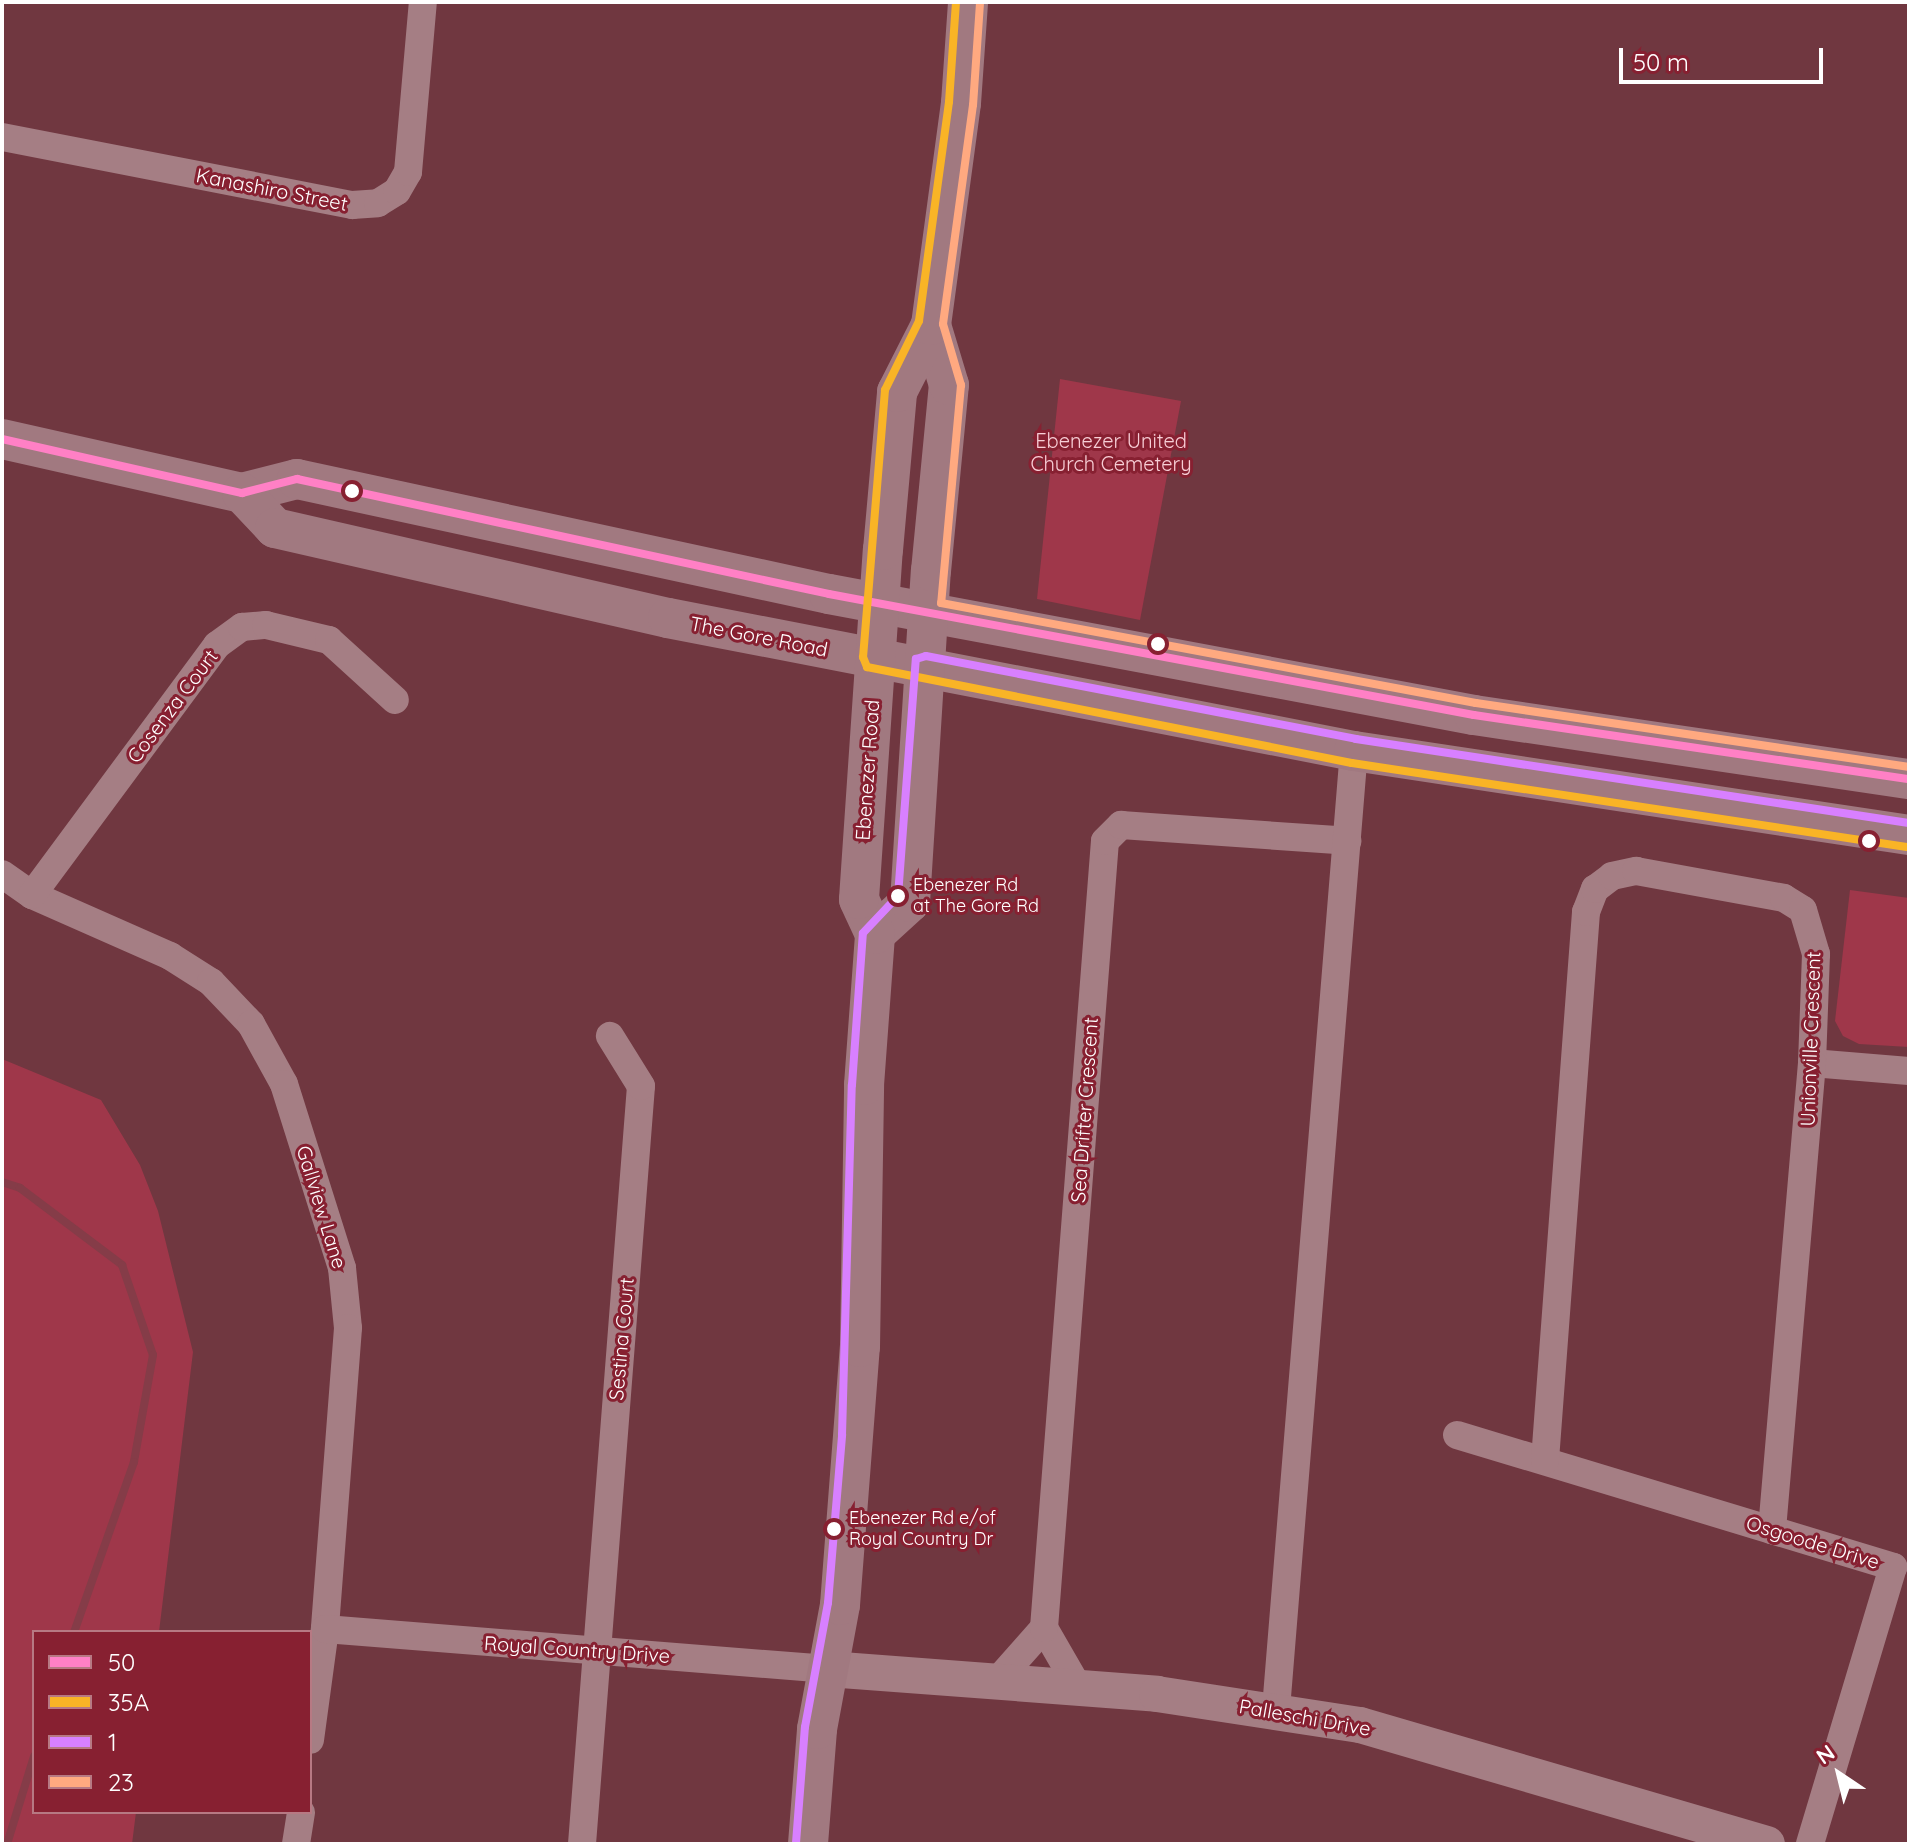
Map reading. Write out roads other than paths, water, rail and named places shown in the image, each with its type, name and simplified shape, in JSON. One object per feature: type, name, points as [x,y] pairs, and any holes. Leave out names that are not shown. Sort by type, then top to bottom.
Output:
[{"type":"main road","name":"Ebenezer Road","points":[[808,1844],[817,1729],[840,1605],[860,1347],[864,1085],[875,934],[859,899],[897,392],[931,325],[961,103],[968,2]]},
{"type":"main road","name":"Ebenezer Road","points":[[875,934],[910,902],[928,613],[949,385],[931,325]]},
{"type":"main road","points":[[2,439],[242,493],[297,479],[928,613],[1474,715],[1909,779]]},
{"type":"main road","name":"The Gore Road","points":[[242,493],[275,528],[524,587],[1354,751],[1909,835]]},
{"type":"street","name":"Kanashiro Street","points":[[2,137],[352,205],[378,203],[397,191],[408,172],[423,2]]},
{"type":"street","name":"Cosenza Court","points":[[32,895],[217,645],[242,627],[266,625],[329,640],[395,700]]},
{"type":"street","points":[[1276,1709],[1354,751]]},
{"type":"street","name":"Sea Drifter Crescent","points":[[1044,1628],[1105,841],[1121,825],[1347,841]]},
{"type":"street","name":"Unionville Crescent","points":[[1545,1460],[1586,912],[1595,889],[1612,876],[1636,871],[1784,898],[1803,910],[1816,954],[1812,1063],[1772,1530]]},
{"type":"street","name":"Gallview Lane","points":[[2,874],[32,895],[170,956],[202,975],[251,1024],[284,1084],[345,1289],[346,1365],[325,1629],[312,1725]]},
{"type":"street","name":"Sestina Court","points":[[596,1651],[641,1086],[610,1036]]},
{"type":"street","points":[[1812,1063],[1909,1071]]},
{"type":"street","name":"Osgoode Drive","points":[[1457,1435],[1901,1571],[1810,1844]]},
{"type":"street","points":[[997,1681],[1044,1628],[1078,1687]]},
{"type":"street","name":"Royal Country Drive","points":[[325,1629],[828,1669]]},
{"type":"street","points":[[582,1844],[596,1651]]},
{"type":"street","name":"Palleschi Drive","points":[[828,1669],[1078,1687],[1276,1709],[1360,1725],[1767,1844]]},
{"type":"street","points":[[296,1844],[301,1814]]},
{"type":"waterway","points":[[2,1182],[20,1188],[122,1265],[153,1355],[134,1462],[75,1630]]},
{"type":"waterway","points":[[7,1844],[32,1763]]},
{"type":"place","name":"Ebenezer Rd at The Gore Rd","points":[[898,896]]},
{"type":"place","name":"Ebenezer Rd e/of Royal Country Dr","points":[[834,1529]]},
{"type":"park label","name":"Ebenezer United Church Cemetery","points":[[1111,452]]}]
